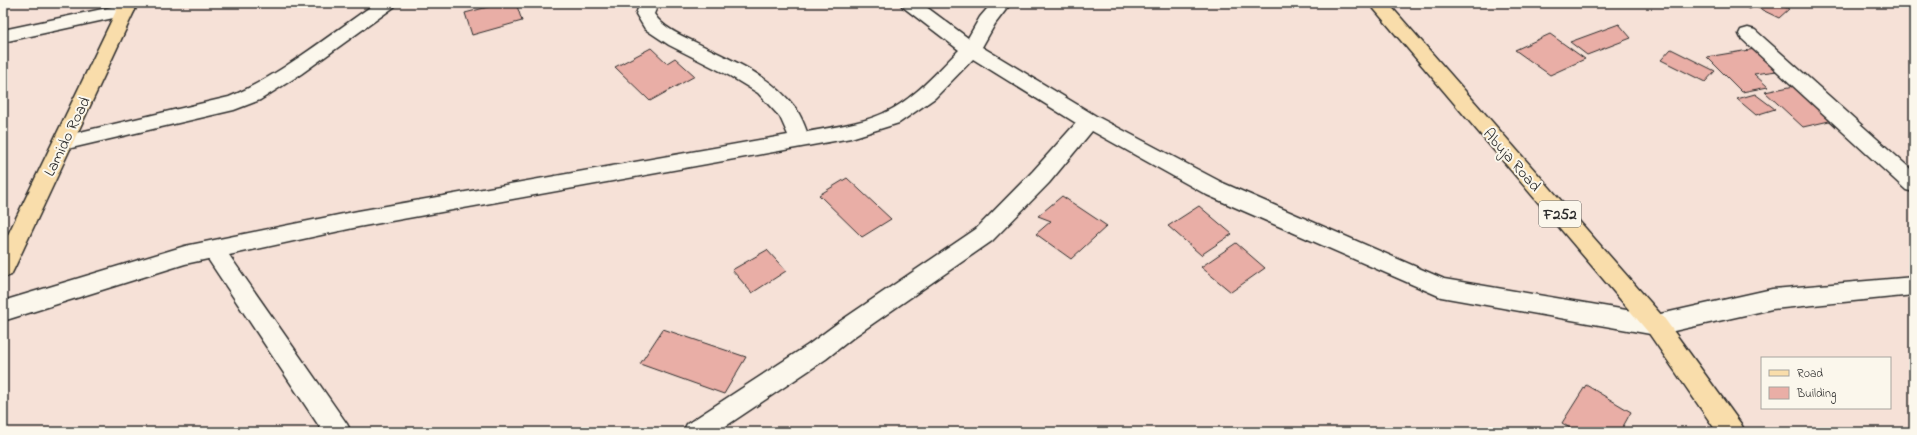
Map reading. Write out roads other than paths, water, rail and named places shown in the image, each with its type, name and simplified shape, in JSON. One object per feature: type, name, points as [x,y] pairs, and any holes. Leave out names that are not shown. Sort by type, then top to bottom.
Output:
[{"type":"main road","name":"Abuja Road","points":[[1378,3],[1656,325],[1732,432]]},
{"type":"main road","name":"Lamido Road","points":[[3,270],[127,6]]},
{"type":"street","points":[[63,143],[234,103],[253,95],[294,69],[388,3]]},
{"type":"street","points":[[651,3],[647,6],[645,14],[652,25],[676,41],[737,71],[765,88],[789,114],[800,140]]},
{"type":"street","points":[[909,3],[971,49],[1089,121],[1215,189],[1441,288],[1656,325],[1772,299],[1914,286]]},
{"type":"street","points":[[3,311],[185,255],[213,249],[358,219],[851,131],[892,118],[928,93],[971,49],[987,21],[1002,3]]},
{"type":"street","points":[[3,36],[127,6]]},
{"type":"street","points":[[1748,34],[1914,184]]},
{"type":"street","points":[[696,432],[816,352],[847,328],[984,234],[1041,177],[1089,121]]},
{"type":"street","points":[[213,249],[338,432]]}]
